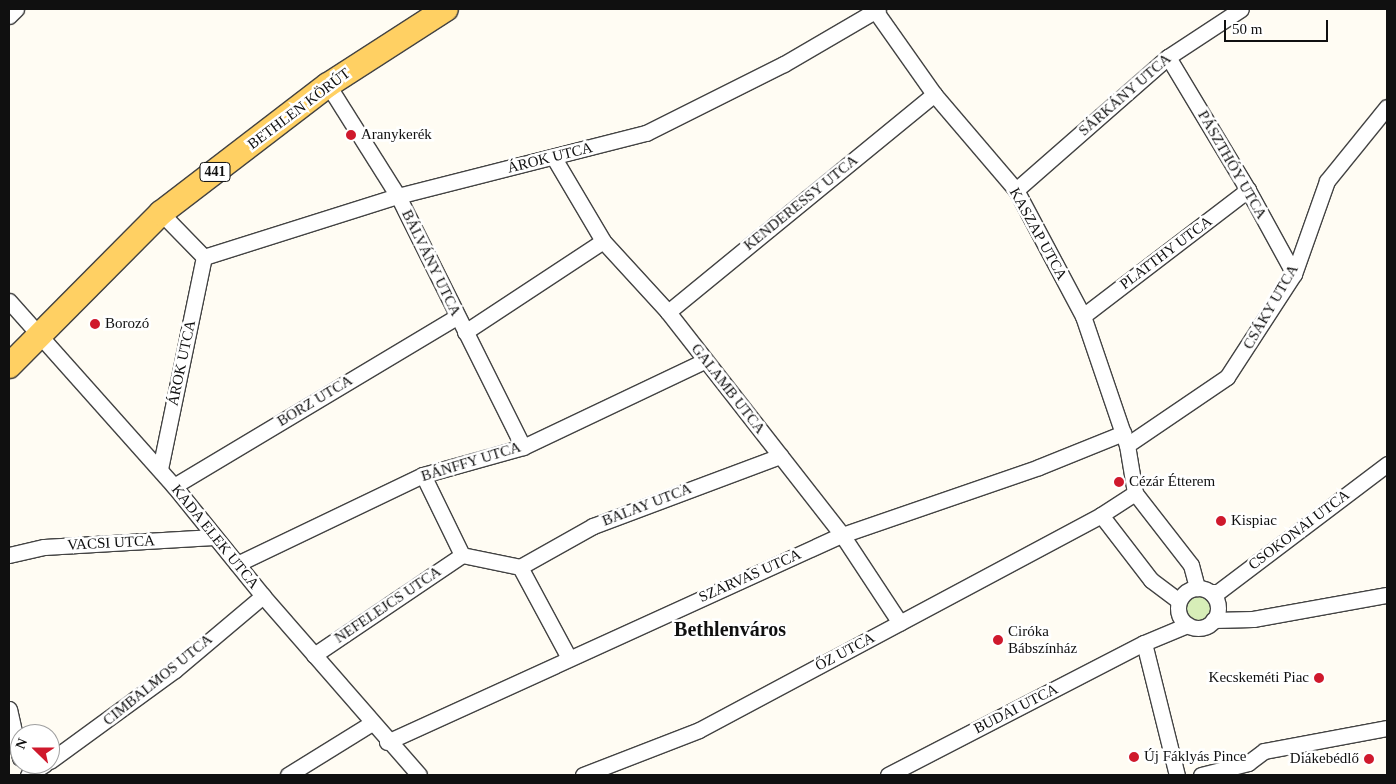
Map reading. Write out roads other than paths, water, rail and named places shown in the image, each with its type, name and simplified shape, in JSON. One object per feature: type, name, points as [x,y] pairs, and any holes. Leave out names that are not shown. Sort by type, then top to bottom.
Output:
[{"type":"main road","name":"BETHLEN KÖRÚT","points":[[9,366],[161,213],[328,85],[446,9]]},
{"type":"street","points":[[9,16],[16,9]]},
{"type":"street","name":"KASZAP UTCA","points":[[876,9],[934,94],[1016,190],[1083,316],[1125,439],[1135,493],[1191,565],[1203,590]]},
{"type":"street","name":"ÁROK UTCA","points":[[160,469],[204,257],[398,196],[646,134],[784,64],[876,9]]},
{"type":"street","name":"SÁRKÁNY UTCA","points":[[1016,190],[1168,57],[1241,9]]},
{"type":"street","name":"PÁSZTHÓY UTCA","points":[[1168,57],[1248,190],[1294,274]]},
{"type":"street","name":"BÁLVÁNY UTCA","points":[[328,85],[398,196],[456,317],[522,447]]},
{"type":"street","name":"KENDERESSY UTCA","points":[[668,312],[934,94]]},
{"type":"street","name":"CSÁKY UTCA","points":[[1125,439],[1227,377],[1294,274],[1327,181],[1387,107]]},
{"type":"street","name":"GALAMB UTCA","points":[[554,158],[603,240],[668,312],[704,361],[842,534],[900,623]]},
{"type":"street","name":"PLATTHY UTCA","points":[[1083,316],[1248,190]]},
{"type":"street","points":[[161,213],[204,257]]},
{"type":"street","points":[[465,332],[603,240]]},
{"type":"street","name":"KADA ELEK UTCA","points":[[9,301],[38,338],[160,469],[263,596],[387,742],[418,775]]},
{"type":"street","name":"BORZ UTCA","points":[[174,486],[456,317]]},
{"type":"street","name":"BÁNFFY UTCA","points":[[237,564],[423,475],[522,447],[704,361]]},
{"type":"street","name":"SZARVAS UTCA","points":[[387,742],[842,534],[1125,439]]},
{"type":"street","name":"BALAY UTCA","points":[[520,567],[609,519],[780,456]]},
{"type":"street","name":"CSOKONAI UTCA","points":[[1203,590],[1218,592],[1387,464]]},
{"type":"street","points":[[423,475],[462,555],[520,567],[569,658]]},
{"type":"street","points":[[1135,493],[1101,515],[1151,580],[1178,606],[1187,625],[1198,628],[1213,620],[1253,619],[1387,595]]},
{"type":"street","name":"ŐZ UTCA","points":[[583,775],[699,730],[1101,515]]},
{"type":"street","name":"VACSI UTCA","points":[[9,555],[44,547],[214,537]]},
{"type":"street","name":"NEFELEJCS UTCA","points":[[314,655],[462,555]]},
{"type":"street","points":[[1178,606],[1186,592],[1203,590],[1218,605],[1213,620]]},
{"type":"street","name":"CIMBALMOS UTCA","points":[[60,754],[175,670],[263,596]]},
{"type":"street","name":"BUDAI UTCA","points":[[1144,643],[1178,606]]},
{"type":"street","name":"BUDAI UTCA","points":[[888,775],[1144,643],[1187,625]]},
{"type":"street","points":[[1144,643],[1178,775]]},
{"type":"street","points":[[9,709],[12,724]]},
{"type":"street","points":[[288,775],[372,723]]},
{"type":"street","points":[[1201,775],[1248,763],[1264,751],[1387,728]]},
{"type":"place","name":"Aranykerék","points":[[351,135]]},
{"type":"place","name":"Borozó","points":[[95,324]]},
{"type":"place","name":"Cézár Étterem","points":[[1119,482]]},
{"type":"place","name":"Kispiac","points":[[1221,521]]},
{"type":"place","name":"Ciróka Bábszínház","points":[[998,640]]},
{"type":"place","name":"Kecskeméti Piac","points":[[1319,678]]},
{"type":"place","name":"Új Fáklyás Pince","points":[[1134,757]]},
{"type":"place","name":"Diákebédlő","points":[[1369,759]]},
{"type":"district","name":"Bethlenváros","points":[[730,629]]}]
